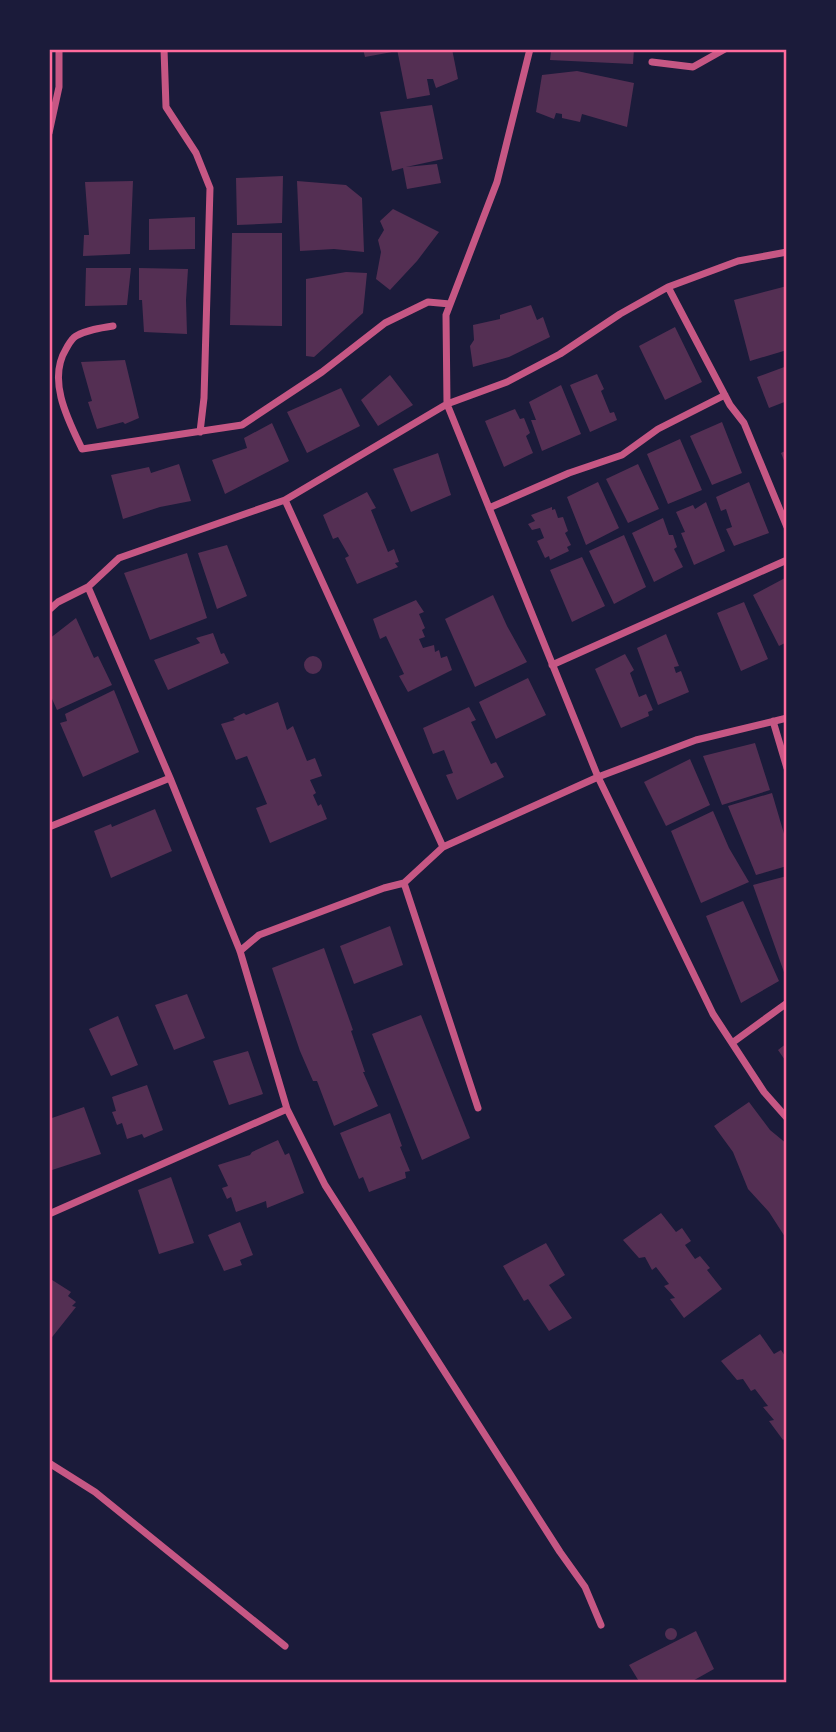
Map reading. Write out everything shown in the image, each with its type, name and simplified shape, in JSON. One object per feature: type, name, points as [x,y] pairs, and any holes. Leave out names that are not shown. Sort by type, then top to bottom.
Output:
[{"type":"street","points":[[49,133],[59,87],[59,49]]},
{"type":"street","points":[[164,49],[166,107],[196,153],[210,188],[201,432]]},
{"type":"street","points":[[530,49],[497,182],[446,315],[447,404],[598,777],[713,1014],[764,1092],[787,1118]]},
{"type":"street","points":[[652,62],[693,67],[725,49]]},
{"type":"street","points":[[49,610],[58,602],[88,587],[119,558],[285,500],[447,404],[507,382],[560,354],[620,314],[668,287],[738,261],[787,252]]},
{"type":"street","points":[[668,287],[725,395],[744,423],[787,527]]},
{"type":"street","points":[[113,326],[90,330],[73,338],[61,357],[58,385],[82,449],[242,425],[322,372],[385,323],[428,302],[450,304]]},
{"type":"street","points":[[489,508],[569,473],[622,455],[658,429],[725,395]]},
{"type":"street","points":[[285,500],[443,847]]},
{"type":"street","points":[[552,665],[787,560]]},
{"type":"street","points":[[88,587],[240,951],[287,1109],[325,1185],[585,1587],[601,1625]]},
{"type":"street","points":[[240,951],[259,935],[404,883],[443,847],[598,777],[696,740],[787,718]]},
{"type":"street","points":[[773,721],[787,768]]},
{"type":"street","points":[[49,827],[170,778]]},
{"type":"street","points":[[404,883],[478,1108]]},
{"type":"street","points":[[732,1043],[787,1003]]},
{"type":"street","points":[[49,1214],[287,1109]]},
{"type":"street","points":[[49,1463],[95,1492],[285,1646]]},
{"type":"building","points":[[363,49],[391,49],[392,52],[365,57]]},
{"type":"building","points":[[397,49],[452,49],[458,79],[436,88],[433,79],[427,79],[430,95],[407,99]]},
{"type":"building","points":[[634,49],[633,64],[550,60],[551,51]]},
{"type":"building","points":[[577,71],[634,83],[627,127],[582,114],[580,122],[562,118],[562,114],[556,113],[554,119],[536,112],[542,75]]},
{"type":"building","points":[[432,105],[443,159],[406,167],[437,164],[441,183],[407,189],[403,168],[392,171],[380,112]]},
{"type":"building","points":[[283,176],[282,223],[237,225],[236,178]]},
{"type":"building","points":[[133,181],[130,254],[83,256],[84,235],[89,235],[85,182]]},
{"type":"building","points":[[297,181],[346,185],[362,198],[364,252],[334,249],[300,251]]},
{"type":"building","points":[[393,209],[439,232],[390,290],[376,279],[381,252],[378,240],[384,230],[380,221]]},
{"type":"building","points":[[195,217],[195,249],[149,250],[149,219]]},
{"type":"building","points":[[232,233],[282,233],[282,326],[230,325]]},
{"type":"building","points":[[86,268],[131,268],[127,305],[85,306]]},
{"type":"building","points":[[139,268],[188,269],[187,334],[144,332],[142,300],[139,300]]},
{"type":"building","points":[[346,272],[367,273],[363,313],[314,357],[306,356],[306,279]]},
{"type":"building","points":[[787,286],[787,350],[750,361],[734,300]]},
{"type":"building","points":[[531,305],[537,320],[543,317],[550,337],[509,357],[473,367],[470,346],[474,340],[473,325],[500,319],[500,315]]},
{"type":"building","points":[[675,327],[702,382],[665,400],[639,346]]},
{"type":"building","points":[[125,360],[139,418],[125,424],[123,422],[97,429],[88,402],[92,401],[81,362]]},
{"type":"building","points":[[787,366],[787,401],[769,408],[757,377]]},
{"type":"building","points":[[597,374],[610,413],[614,412],[617,420],[590,432],[570,385]]},
{"type":"building","points":[[390,375],[413,405],[378,426],[361,400]]},
{"type":"building","points":[[561,385],[581,434],[542,451],[531,420],[536,420],[529,402]]},
{"type":"building","points":[[341,388],[360,426],[307,453],[287,412]]},
{"type":"building","points":[[515,409],[520,419],[524,418],[530,433],[526,436],[533,453],[504,467],[485,421]]},
{"type":"building","points":[[722,422],[742,473],[712,485],[690,436]]},
{"type":"building","points":[[272,423],[289,461],[225,494],[212,460],[247,448],[244,438]]},
{"type":"building","points":[[680,439],[702,490],[668,504],[647,454]]},
{"type":"building","points":[[787,450],[787,468],[781,453]]},
{"type":"building","points":[[438,453],[451,495],[411,512],[393,469]]},
{"type":"building","points":[[179,464],[191,501],[160,507],[123,519],[111,475],[149,467],[151,473]]},
{"type":"building","points":[[638,464],[659,509],[628,523],[606,479]]},
{"type":"building","points":[[598,482],[619,528],[586,545],[567,497]]},
{"type":"building","points":[[749,482],[769,533],[734,546],[726,529],[732,527],[726,509],[721,511],[716,497]]},
{"type":"building","points":[[367,492],[376,508],[371,510],[388,552],[394,549],[399,562],[395,563],[398,567],[357,584],[345,558],[349,556],[338,537],[333,539],[323,515]]},
{"type":"building","points":[[706,502],[725,551],[694,565],[676,512],[693,505],[695,509]]},
{"type":"building","points":[[552,507],[558,518],[563,517],[568,531],[565,533],[571,545],[567,547],[569,551],[550,560],[549,556],[545,558],[537,541],[544,538],[540,528],[532,530],[528,524],[535,521],[531,515]]},
{"type":"building","points":[[663,518],[669,535],[673,535],[677,547],[674,549],[683,567],[654,582],[632,533]]},
{"type":"building","points":[[624,535],[646,587],[614,604],[589,551]]},
{"type":"building","points":[[227,545],[247,596],[217,609],[198,553]]},
{"type":"building","points":[[187,553],[207,618],[150,640],[124,573]]},
{"type":"building","points":[[582,557],[605,606],[572,622],[550,570]]},
{"type":"building","points":[[785,578],[787,642],[779,646],[753,595]]},
{"type":"building","points":[[493,595],[527,662],[475,687],[445,619]]},
{"type":"building","points":[[416,600],[424,612],[419,614],[425,628],[422,630],[425,637],[419,639],[423,648],[434,645],[435,652],[439,650],[441,658],[447,656],[452,670],[408,692],[399,676],[404,674],[386,636],[380,639],[373,619]]},
{"type":"building","points":[[744,602],[768,659],[741,671],[717,613]]},
{"type":"building","points":[[76,618],[94,658],[98,656],[112,685],[57,710],[49,692],[49,639]]},
{"type":"building","points":[[213,633],[221,654],[224,653],[229,663],[168,690],[154,660],[200,643],[196,638]]},
{"type":"building","points":[[666,634],[679,666],[674,667],[676,673],[681,671],[689,692],[658,705],[637,648]]},
{"type":"building","points":[[625,654],[634,670],[630,673],[639,697],[646,694],[653,710],[648,712],[649,716],[621,728],[595,669]]},
{"type":"building","points":[[313,656],[319,659],[322,665],[319,671],[313,674],[307,671],[304,665],[307,659]]},
{"type":"building","points":[[528,678],[546,715],[496,739],[479,702]]},
{"type":"building","points":[[114,690],[139,752],[83,777],[60,723],[67,721],[65,714]]},
{"type":"building","points":[[278,702],[287,730],[293,726],[307,761],[315,758],[322,776],[310,780],[316,793],[313,795],[318,806],[321,804],[327,819],[270,843],[256,808],[267,804],[247,756],[236,760],[221,724]]},
{"type":"building","points":[[469,707],[476,720],[471,722],[491,764],[496,762],[504,777],[457,800],[446,775],[453,773],[444,750],[433,754],[423,728]]},
{"type":"building","points":[[755,743],[770,790],[722,805],[703,756]]},
{"type":"building","points":[[690,759],[710,805],[666,826],[644,782]]},
{"type":"building","points":[[772,793],[787,844],[787,866],[756,875],[728,806]]},
{"type":"building","points":[[155,809],[172,851],[111,878],[94,831],[111,824],[112,827]]},
{"type":"building","points":[[713,811],[729,848],[749,882],[701,903],[671,831]]},
{"type":"building","points":[[787,876],[787,973],[785,975],[753,885]]},
{"type":"building","points":[[743,901],[779,981],[741,1003],[706,916]]},
{"type":"building","points":[[390,926],[403,965],[354,984],[340,946]]},
{"type":"building","points":[[324,948],[353,1030],[351,1031],[363,1072],[378,1106],[334,1126],[317,1081],[313,1081],[300,1051],[272,968]]},
{"type":"building","points":[[187,994],[205,1038],[174,1050],[155,1005]]},
{"type":"building","points":[[421,1015],[470,1138],[422,1160],[372,1034]]},
{"type":"building","points":[[118,1016],[138,1065],[111,1076],[89,1029]]},
{"type":"building","points":[[787,1043],[787,1063],[778,1050]]},
{"type":"building","points":[[248,1051],[263,1094],[229,1105],[213,1061]]},
{"type":"building","points":[[147,1085],[163,1130],[144,1138],[142,1134],[127,1139],[122,1123],[117,1125],[112,1112],[116,1111],[112,1097]]},
{"type":"building","points":[[749,1102],[770,1130],[787,1144],[787,1240],[769,1212],[748,1189],[733,1152],[714,1126]]},
{"type":"building","points":[[84,1107],[101,1154],[49,1171],[49,1119]]},
{"type":"building","points":[[390,1113],[410,1171],[405,1172],[406,1178],[369,1192],[363,1177],[359,1179],[340,1133]]},
{"type":"building","points":[[278,1140],[285,1155],[289,1153],[304,1193],[267,1208],[266,1201],[236,1212],[231,1197],[227,1199],[222,1188],[228,1186],[218,1165],[250,1155]]},
{"type":"building","points":[[171,1177],[194,1243],[159,1254],[138,1190]]},
{"type":"building","points":[[661,1213],[676,1232],[682,1228],[691,1241],[685,1245],[695,1259],[700,1256],[722,1289],[684,1318],[670,1299],[675,1298],[664,1286],[669,1284],[656,1267],[652,1270],[645,1257],[639,1258],[623,1240]]},
{"type":"building","points":[[240,1222],[253,1255],[240,1260],[242,1265],[224,1271],[208,1235]]},
{"type":"building","points":[[546,1243],[565,1275],[549,1285],[572,1318],[549,1331],[528,1299],[524,1301],[503,1266]]},
{"type":"building","points":[[49,1278],[71,1292],[68,1296],[76,1302],[72,1306],[76,1307],[49,1341]]},
{"type":"building","points":[[760,1334],[774,1354],[781,1350],[787,1359],[787,1365],[784,1367],[787,1372],[787,1437],[783,1440],[769,1421],[774,1420],[763,1407],[768,1406],[755,1389],[751,1391],[743,1379],[737,1380],[721,1361]]},
{"type":"building","points":[[671,1628],[677,1634],[671,1640],[665,1634]]},
{"type":"building","points":[[696,1631],[714,1669],[689,1683],[640,1683],[629,1665]]}]
